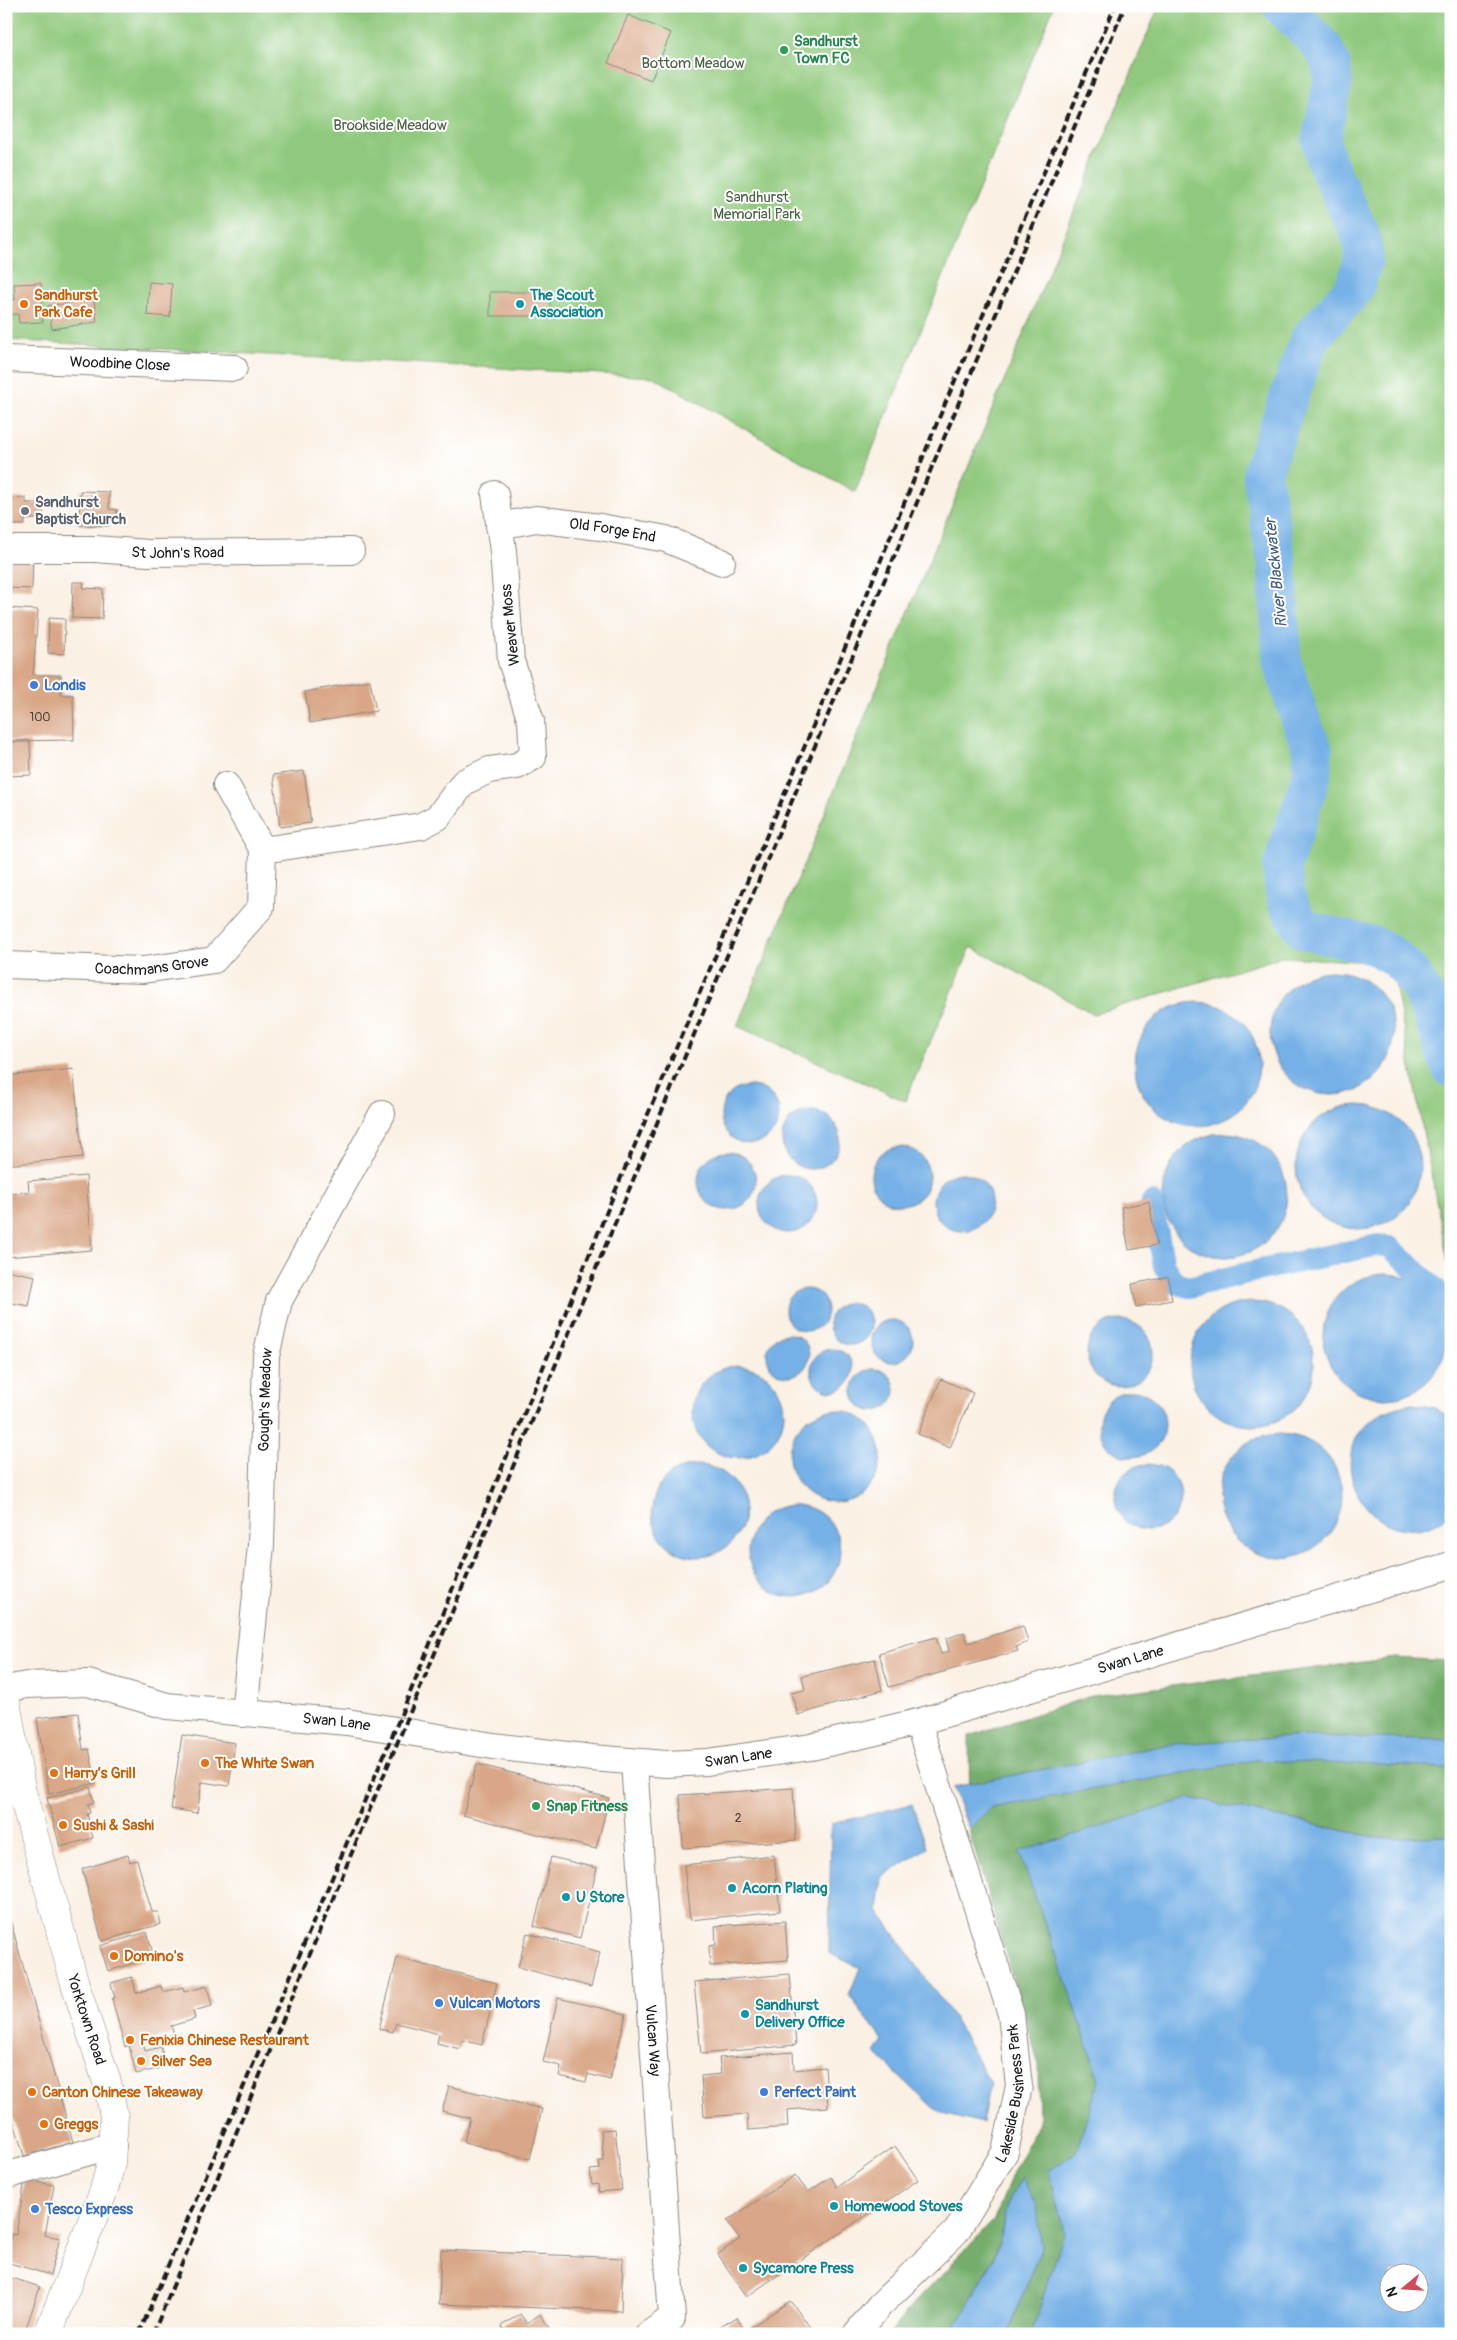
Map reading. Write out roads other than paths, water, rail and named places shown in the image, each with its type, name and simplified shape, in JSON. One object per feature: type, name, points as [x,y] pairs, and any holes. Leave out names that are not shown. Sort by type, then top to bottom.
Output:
[{"type":"main road","name":"Yorktown Road","points":[[6,1701],[14,1790],[111,2098],[114,2116],[113,2146],[104,2190],[48,2334]]},
{"type":"street","name":"Woodbine Close","points":[[6,359],[234,368]]},
{"type":"street","name":"Weaver Moss","points":[[263,850],[421,826],[438,817],[464,782],[489,770],[517,766],[532,757],[531,721],[512,661],[500,526],[495,494]]},
{"type":"street","name":"Old Forge End","points":[[500,526],[536,520],[600,527],[666,539],[722,562]]},
{"type":"street","name":"St John's Road","points":[[6,549],[95,549],[148,553],[351,551]]},
{"type":"street","points":[[226,785],[263,850]]},
{"type":"street","name":"Coachmans Grove","points":[[6,965],[143,970],[214,960],[261,907],[263,850]]},
{"type":"street","name":"Gough's Meadow","points":[[244,1714],[261,1545],[266,1356],[268,1347],[279,1301],[382,1114]]},
{"type":"street","name":"Swan Lane","points":[[6,1689],[27,1684],[88,1683],[167,1706],[346,1722],[493,1746],[634,1762],[707,1762],[774,1753],[918,1722],[1451,1565]]},
{"type":"street","name":"Lakeside Business Park","points":[[856,2334],[880,2305],[956,2232],[1005,2152],[1019,2086],[1011,2014],[918,1722]]},
{"type":"street","name":"Vulcan Way","points":[[634,1762],[672,2318],[649,2334]]},
{"type":"street","points":[[9,2175],[113,2146]]},
{"type":"water","points":[[1332,971],[1356,976],[1376,989],[1389,1009],[1394,1033],[1389,1057],[1376,1077],[1356,1090],[1332,1095],[1308,1090],[1288,1077],[1275,1057],[1270,1033],[1275,1009],[1288,989],[1308,976]]},
{"type":"water","points":[[1197,1002],[1221,1007],[1241,1020],[1254,1040],[1259,1064],[1254,1088],[1241,1108],[1221,1121],[1197,1126],[1173,1121],[1153,1108],[1140,1088],[1135,1064],[1140,1040],[1153,1020],[1173,1007]]},
{"type":"water","points":[[744,1086],[756,1086],[771,1094],[779,1109],[779,1121],[771,1136],[756,1144],[744,1144],[729,1136],[721,1121],[721,1109],[729,1094]]},
{"type":"water","points":[[1358,1105],[1382,1110],[1402,1123],[1415,1143],[1420,1167],[1415,1191],[1402,1211],[1382,1224],[1358,1229],[1334,1224],[1314,1211],[1301,1191],[1296,1167],[1301,1143],[1314,1123],[1334,1110]]},
{"type":"water","points":[[805,1111],[817,1111],[832,1119],[840,1134],[840,1146],[832,1161],[817,1169],[805,1169],[790,1161],[782,1146],[782,1134],[790,1119]]},
{"type":"water","points":[[1225,1133],[1249,1138],[1269,1151],[1282,1171],[1287,1195],[1282,1219],[1269,1239],[1249,1252],[1225,1257],[1201,1252],[1181,1239],[1168,1219],[1163,1195],[1168,1171],[1181,1151],[1201,1138]]},
{"type":"water","points":[[894,1147],[906,1147],[921,1155],[929,1170],[929,1182],[921,1197],[906,1205],[894,1205],[879,1197],[871,1182],[871,1170],[879,1155]]},
{"type":"water","points":[[727,1152],[738,1154],[748,1160],[754,1170],[756,1181],[754,1192],[748,1202],[738,1208],[727,1210],[716,1208],[706,1202],[700,1192],[698,1181],[700,1170],[706,1160],[716,1154]]},
{"type":"water","points":[[956,1173],[968,1173],[983,1181],[991,1196],[991,1208],[983,1223],[968,1231],[956,1231],[941,1223],[933,1208],[933,1196],[941,1181]]},
{"type":"water","points":[[782,1175],[794,1175],[809,1183],[817,1198],[817,1210],[809,1225],[794,1233],[782,1233],[767,1225],[759,1210],[759,1198],[767,1183]]},
{"type":"water","points":[[1385,1274],[1409,1279],[1429,1292],[1442,1312],[1447,1336],[1442,1360],[1429,1380],[1409,1393],[1385,1398],[1361,1393],[1341,1380],[1328,1360],[1323,1336],[1328,1312],[1341,1292],[1361,1279]]},
{"type":"water","points":[[806,1289],[821,1295],[827,1310],[821,1325],[806,1331],[791,1325],[785,1310],[791,1295]]},
{"type":"water","points":[[1252,1302],[1276,1307],[1296,1320],[1309,1340],[1314,1364],[1309,1388],[1296,1408],[1276,1421],[1252,1426],[1228,1421],[1208,1408],[1195,1388],[1190,1364],[1195,1340],[1208,1320],[1228,1307]]},
{"type":"water","points":[[850,1303],[865,1309],[871,1324],[865,1339],[850,1345],[835,1339],[829,1324],[835,1309]]},
{"type":"water","points":[[892,1320],[907,1326],[913,1341],[907,1356],[892,1362],[877,1356],[871,1341],[877,1326]]},
{"type":"water","points":[[1126,1320],[1144,1329],[1151,1340],[1153,1353],[1151,1366],[1144,1377],[1133,1384],[1114,1386],[1096,1377],[1089,1366],[1087,1347],[1096,1329],[1107,1322]]},
{"type":"water","points":[[788,1334],[803,1340],[809,1355],[803,1370],[788,1376],[773,1370],[767,1355],[773,1340]]},
{"type":"water","points":[[832,1349],[847,1355],[853,1370],[847,1385],[832,1391],[817,1385],[811,1370],[817,1355]]},
{"type":"water","points":[[738,1366],[756,1370],[771,1379],[780,1394],[784,1412],[780,1430],[771,1445],[756,1454],[738,1458],[720,1454],[705,1445],[696,1430],[692,1412],[696,1394],[705,1379],[720,1370]]},
{"type":"water","points":[[874,1369],[889,1375],[895,1390],[889,1405],[874,1411],[859,1405],[853,1390],[859,1375]]},
{"type":"water","points":[[1138,1391],[1156,1400],[1163,1411],[1165,1424],[1163,1437],[1156,1448],[1145,1455],[1126,1457],[1108,1448],[1101,1437],[1099,1418],[1108,1400],[1119,1393]]},
{"type":"water","points":[[1412,1404],[1433,1407],[1451,1418],[1451,1514],[1421,1528],[1394,1526],[1371,1512],[1356,1490],[1350,1465],[1356,1439],[1376,1417]]},
{"type":"water","points":[[835,1410],[853,1414],[868,1423],[877,1438],[881,1456],[877,1474],[868,1489],[853,1498],[835,1502],[817,1498],[802,1489],[793,1474],[789,1456],[793,1438],[802,1423],[817,1414]]},
{"type":"water","points":[[1280,1434],[1304,1439],[1324,1452],[1337,1472],[1342,1496],[1337,1520],[1324,1540],[1304,1553],[1280,1558],[1256,1553],[1236,1540],[1223,1520],[1218,1496],[1223,1472],[1236,1452],[1256,1439]]},
{"type":"water","points":[[1141,1464],[1155,1464],[1167,1469],[1176,1478],[1181,1490],[1179,1510],[1172,1521],[1155,1530],[1141,1530],[1129,1525],[1120,1516],[1115,1504],[1115,1490],[1120,1478],[1129,1469]]},
{"type":"water","points":[[698,1465],[707,1466],[724,1473],[736,1485],[743,1502],[743,1520],[736,1537],[724,1549],[707,1556],[698,1557],[689,1556],[672,1549],[660,1537],[653,1520],[652,1511],[653,1502],[660,1485],[672,1473],[689,1466]]},
{"type":"water","points":[[794,1505],[812,1509],[827,1518],[836,1533],[840,1551],[836,1569],[827,1584],[812,1593],[794,1597],[776,1593],[761,1584],[752,1569],[748,1551],[752,1533],[761,1518],[776,1509]]},
{"type":"water","points":[[1307,1736],[1451,1740],[1451,1768],[1256,1760],[990,1808],[969,1830],[953,1787],[1171,1744]]},
{"type":"water","points":[[1191,1798],[1378,1838],[1451,1836],[1451,2334],[1031,2334],[1064,2233],[1049,2171],[1076,2152],[1099,2080],[1074,2004],[1019,1852]]},
{"type":"water","points":[[912,1804],[927,1848],[882,1877],[878,1911],[953,2017],[990,2082],[982,2123],[938,2112],[875,2053],[883,2040],[849,1995],[860,1968],[829,1953],[831,1824]]},
{"type":"water","points":[[1023,2177],[1037,2206],[1041,2248],[1007,2334],[948,2334],[961,2318],[995,2255],[1010,2199]]},
{"type":"waterway","name":"River Blackwater","points":[[1282,6],[1322,46],[1331,64],[1333,81],[1321,140],[1326,161],[1361,236],[1364,257],[1355,287],[1309,340],[1262,474],[1277,564],[1282,662],[1302,724],[1313,749],[1312,774],[1282,867],[1285,895],[1289,906],[1304,930],[1371,945],[1389,953],[1403,965],[1415,980],[1424,996],[1451,1068]]},
{"type":"waterway","points":[[1152,1202],[1164,1266],[1175,1283],[1189,1287],[1378,1245],[1390,1247],[1451,1303]]},
{"type":"railway","points":[[139,2334],[398,1722],[614,1194],[804,748],[939,418],[1115,6]]},
{"type":"railway","points":[[153,2334],[393,1753],[1125,6]]},
{"type":"place","name":"Sandhurst Town FC","points":[[784,50]]},
{"type":"place","name":"Sandhurst Park Cafe","points":[[24,304]]},
{"type":"place","name":"The Scout Association","points":[[520,304]]},
{"type":"place","name":"Sandhurst Baptist Church","points":[[25,511]]},
{"type":"place","name":"Londis","points":[[34,685]]},
{"type":"place","name":"The White Swan","points":[[205,1763]]},
{"type":"place","name":"Harry’s Grill","points":[[54,1773]]},
{"type":"place","name":"Snap Fitness","points":[[536,1806]]},
{"type":"place","name":"Sushi & Sashi","points":[[63,1825]]},
{"type":"place","name":"Acorn Plating","points":[[732,1888]]},
{"type":"place","name":"U Store","points":[[566,1897]]},
{"type":"place","name":"Domino's","points":[[114,1956]]},
{"type":"place","name":"Vulcan Motors","points":[[439,2003]]},
{"type":"place","name":"Sandhurst Delivery Office","points":[[745,2014]]},
{"type":"place","name":"Fenixia Chinese Restaurant","points":[[130,2040]]},
{"type":"place","name":"Silver Sea","points":[[141,2061]]},
{"type":"place","name":"Canton Chinese Takeaway","points":[[32,2092]]},
{"type":"place","name":"Perfect Paint","points":[[764,2092]]},
{"type":"place","name":"Greggs","points":[[44,2124]]},
{"type":"place","name":"Homewood Stoves","points":[[834,2206]]},
{"type":"place","name":"Tesco Express","points":[[35,2209]]},
{"type":"place","name":"Sycamore Press","points":[[743,2268]]},
{"type":"park label","name":"Bottom Meadow","points":[[693,63]]},
{"type":"park label","name":"Brookside Meadow","points":[[390,125]]},
{"type":"park label","name":"Sandhurst Memorial Park","points":[[757,206]]}]
